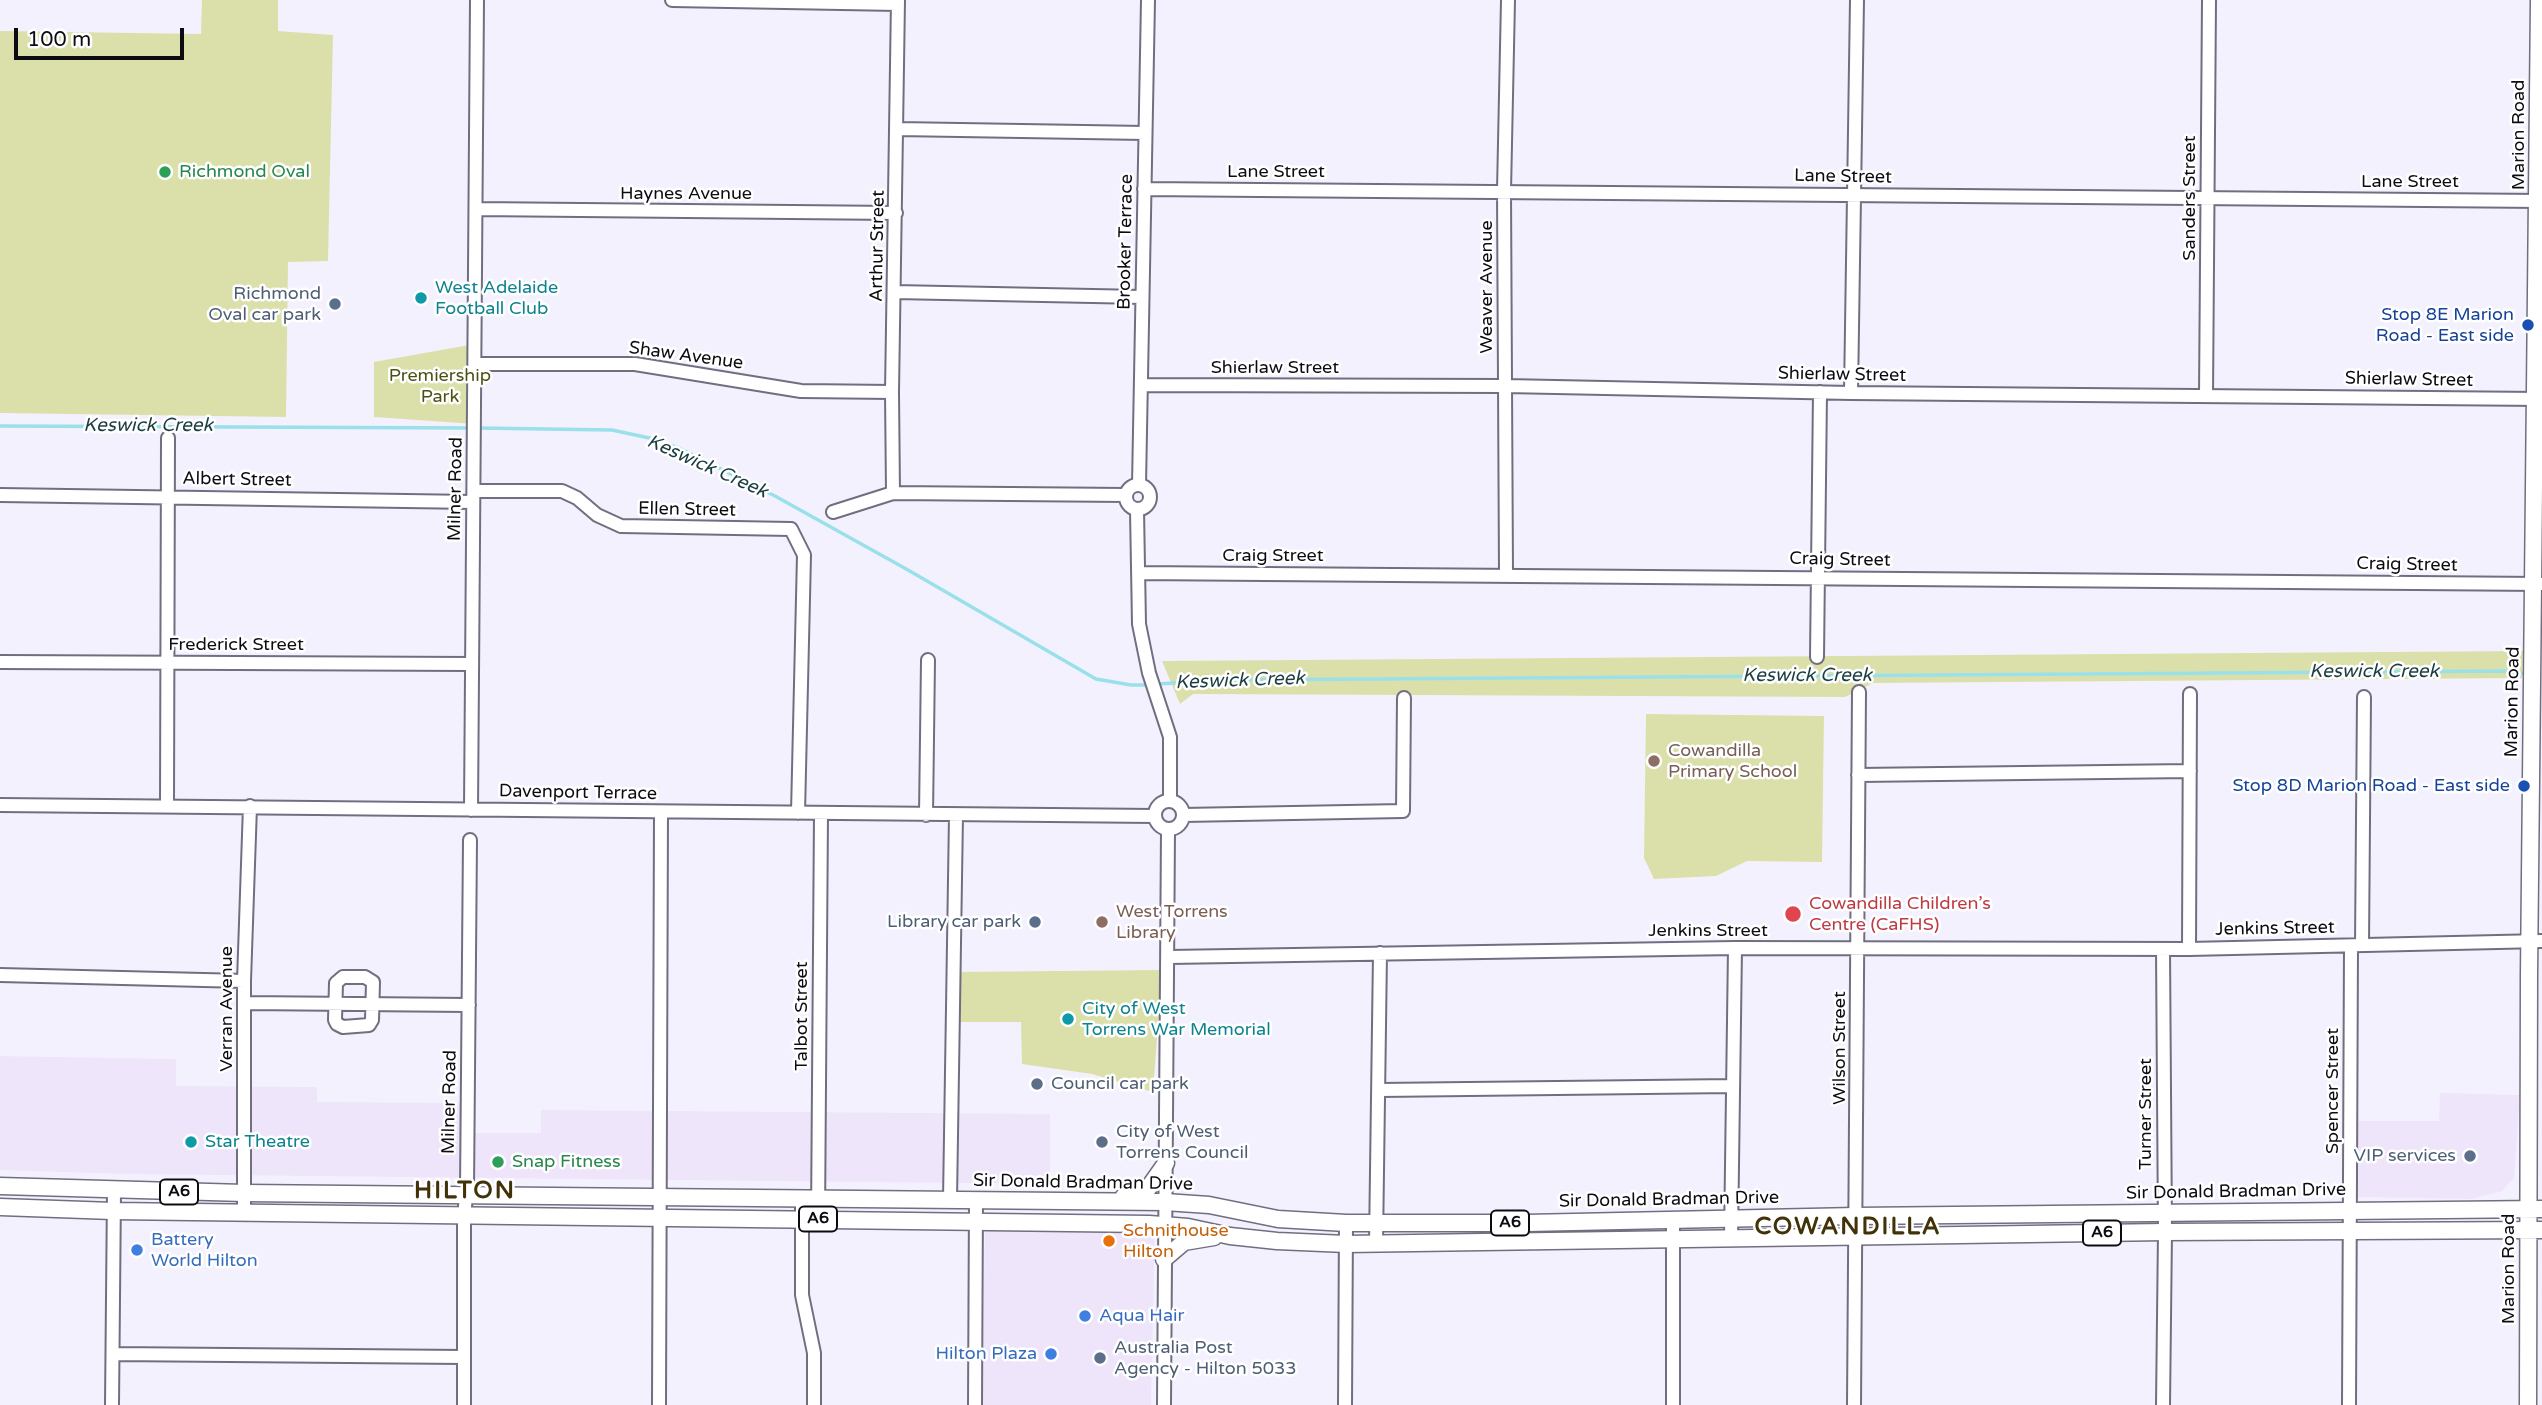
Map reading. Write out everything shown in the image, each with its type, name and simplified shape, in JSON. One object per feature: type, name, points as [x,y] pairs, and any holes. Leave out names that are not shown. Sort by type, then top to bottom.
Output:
[{"type":"main road","name":"Marion Road","points":[[2528,1405],[2535,1367],[2535,1209],[2529,1173],[2536,941],[2532,692],[2533,633],[2538,590],[2539,0]]},
{"type":"main road","points":[[1101,1202],[1147,1190],[1166,1163]]},
{"type":"main road","points":[[2467,1209],[2502,1203],[2514,1197],[2521,1190],[2529,1173]]},
{"type":"main road","name":"Sir Donald Bradman Drive","points":[[0,1186],[244,1193],[1165,1202],[1209,1205],[1278,1219],[1346,1223],[1526,1223],[1856,1216],[2535,1209]]},
{"type":"main road","name":"A6","points":[[0,1207],[113,1211],[1164,1225],[1277,1241],[1346,1244],[2165,1232],[2535,1230]]},
{"type":"main road","points":[[1164,1259],[1184,1241],[1230,1236]]},
{"type":"street","name":"Milner Road","points":[[471,810],[477,0]]},
{"type":"street","points":[[673,0],[898,2]]},
{"type":"street","name":"Brooker Terrace","points":[[1139,485],[1148,0]]},
{"type":"street","name":"Weaver Avenue","points":[[1506,574],[1504,191],[1508,0]]},
{"type":"street","points":[[1851,393],[1857,0]]},
{"type":"street","name":"Sanders Street","points":[[2206,396],[2209,0]]},
{"type":"street","name":"Arthur Street","points":[[894,493],[892,392],[898,2]]},
{"type":"street","points":[[898,129],[1144,133]]},
{"type":"street","name":"Lane Street","points":[[1144,189],[2540,201]]},
{"type":"street","name":"Haynes Avenue","points":[[476,209],[896,213]]},
{"type":"street","points":[[895,292],[1142,297]]},
{"type":"street","name":"Shaw Avenue","points":[[475,364],[635,365],[801,391],[892,392]]},
{"type":"street","name":"Shierlaw Street","points":[[1141,385],[1506,386],[1851,393],[2539,399]]},
{"type":"street","points":[[1817,657],[1820,392]]},
{"type":"street","points":[[167,806],[168,438]]},
{"type":"street","points":[[1139,485],[1148,491],[1150,500],[1143,509],[1137,510],[1126,502],[1126,495],[1134,486],[1139,485]]},
{"type":"street","name":"Ellen Street","points":[[474,497],[562,491],[577,498],[608,521],[621,526],[791,529],[804,555],[797,813]]},
{"type":"street","points":[[833,512],[894,493],[1126,495]]},
{"type":"street","name":"Albert Street","points":[[0,495],[474,497]]},
{"type":"street","points":[[1137,510],[1139,624],[1149,673],[1170,737],[1170,801]]},
{"type":"street","name":"Craig Street","points":[[1138,573],[1819,577],[2538,590]]},
{"type":"street","points":[[926,815],[928,660]]},
{"type":"street","name":"Frederick Street","points":[[0,662],[472,664]]},
{"type":"street","name":"Wilson Street","points":[[1854,1405],[1859,692]]},
{"type":"street","points":[[2189,948],[2190,694]]},
{"type":"street","points":[[1183,816],[1403,811],[1404,698]]},
{"type":"street","name":"Spencer Street","points":[[2349,1405],[2350,1210],[2364,698]]},
{"type":"street","points":[[1858,775],[2190,771]]},
{"type":"street","points":[[1170,801],[1178,804],[1183,816],[1179,825],[1168,829],[1159,825],[1155,816],[1159,805],[1170,801]]},
{"type":"street","name":"Davenport Terrace","points":[[0,805],[1155,816]]},
{"type":"street","name":"Verran Avenue","points":[[244,1213],[244,981],[250,806]]},
{"type":"street","points":[[659,1405],[662,1218],[659,1197],[661,812]]},
{"type":"street","name":"Talbot Street","points":[[814,1405],[814,1353],[803,1295],[810,1219],[821,814]]},
{"type":"street","points":[[950,1200],[956,815]]},
{"type":"street","points":[[1164,1405],[1168,829]]},
{"type":"street","name":"Milner Road","points":[[464,1405],[470,840]]},
{"type":"street","name":"Jenkins Street","points":[[1169,957],[1735,948],[2163,949],[2536,941]]},
{"type":"street","points":[[1731,1238],[1735,948]]},
{"type":"street","name":"Turner Street","points":[[2163,949],[2163,1405]]},
{"type":"street","points":[[1376,1243],[1380,953]]},
{"type":"street","points":[[0,975],[244,981]]},
{"type":"street","points":[[365,977],[373,982],[372,1020],[369,1025],[342,1027],[337,1024],[336,1003],[338,979],[365,977]]},
{"type":"street","points":[[245,1003],[469,1005]]},
{"type":"street","points":[[1380,1090],[1732,1086]]},
{"type":"street","points":[[112,1405],[114,1191]]},
{"type":"street","points":[[975,1405],[976,1200]]},
{"type":"street","points":[[1673,1219],[1673,1405]]},
{"type":"street","points":[[1345,1405],[1346,1223]]},
{"type":"street","points":[[113,1354],[464,1357]]},
{"type":"shaded area","points":[[0,1056],[176,1059],[176,1086],[317,1087],[317,1102],[468,1103],[468,1133],[541,1133],[541,1110],[1050,1114],[1050,1184],[126,1174],[0,1170]]},
{"type":"shaded area","points":[[2440,1093],[2520,1095],[2514,1178],[2502,1191],[2471,1199],[2350,1197],[2351,1121],[2439,1121]]},
{"type":"shaded area","points":[[985,1226],[1155,1230],[1151,1405],[982,1405]]},
{"type":"green space","name":"Richmond Oval","points":[[202,0],[278,0],[278,31],[333,35],[328,261],[288,262],[286,417],[0,413],[0,31],[201,34]]},
{"type":"green space","name":"Premiership Park","points":[[475,344],[475,424],[374,417],[374,362]]},
{"type":"green space","points":[[2523,651],[2522,678],[1873,683],[1845,697],[1193,694],[1180,704],[1162,661]]},
{"type":"green space","points":[[1646,714],[1824,716],[1822,862],[1747,861],[1716,876],[1654,879],[1644,858]]},
{"type":"green space","points":[[1162,970],[1153,1092],[1092,1074],[1022,1064],[1021,1022],[952,1022],[954,972]]},
{"type":"waterway","name":"Keswick Creek","points":[[0,426],[470,428]]},
{"type":"waterway","name":"Keswick Creek","points":[[478,428],[612,430],[654,439],[681,449],[775,496],[1096,679],[1149,685]]},
{"type":"waterway","name":"Keswick Creek","points":[[1157,684],[1229,680],[2509,671],[2528,674]]},
{"type":"place","name":"Richmond Oval","points":[[165,172]]},
{"type":"place","name":"West Adelaide Football Club","points":[[421,298]]},
{"type":"place","name":"Richmond Oval car park","points":[[335,304]]},
{"type":"place","name":"Stop 8E Marion Road - East side","points":[[2528,325]]},
{"type":"place","name":"Cowandilla Primary School","points":[[1654,761]]},
{"type":"place","name":"Stop 8D Marion Road - East side","points":[[2524,786]]},
{"type":"place","name":"Cowandilla Children’s Centre (CaFHS)","points":[[1793,914]]},
{"type":"place","name":"Library car park","points":[[1035,922]]},
{"type":"place","name":"West Torrens Library","points":[[1102,922]]},
{"type":"place","name":"City of West Torrens War Memorial","points":[[1068,1019]]},
{"type":"place","name":"Council car park","points":[[1037,1084]]},
{"type":"place","name":"Star Theatre","points":[[191,1142]]},
{"type":"place","name":"City of West Torrens Council","points":[[1102,1142]]},
{"type":"place","name":"VIP services","points":[[2470,1156]]},
{"type":"place","name":"Snap Fitness","points":[[498,1162]]},
{"type":"place","name":"Schnithouse Hilton","points":[[1109,1241]]},
{"type":"place","name":"Battery World Hilton","points":[[137,1250]]},
{"type":"place","name":"Aqua Hair","points":[[1085,1316]]},
{"type":"place","name":"Hilton Plaza","points":[[1051,1354]]},
{"type":"place","name":"Australia Post Agency - Hilton 5033","points":[[1100,1358]]},
{"type":"district","name":"HILTON","points":[[465,1192]]},
{"type":"district","name":"COWANDILLA","points":[[1848,1228]]}]
